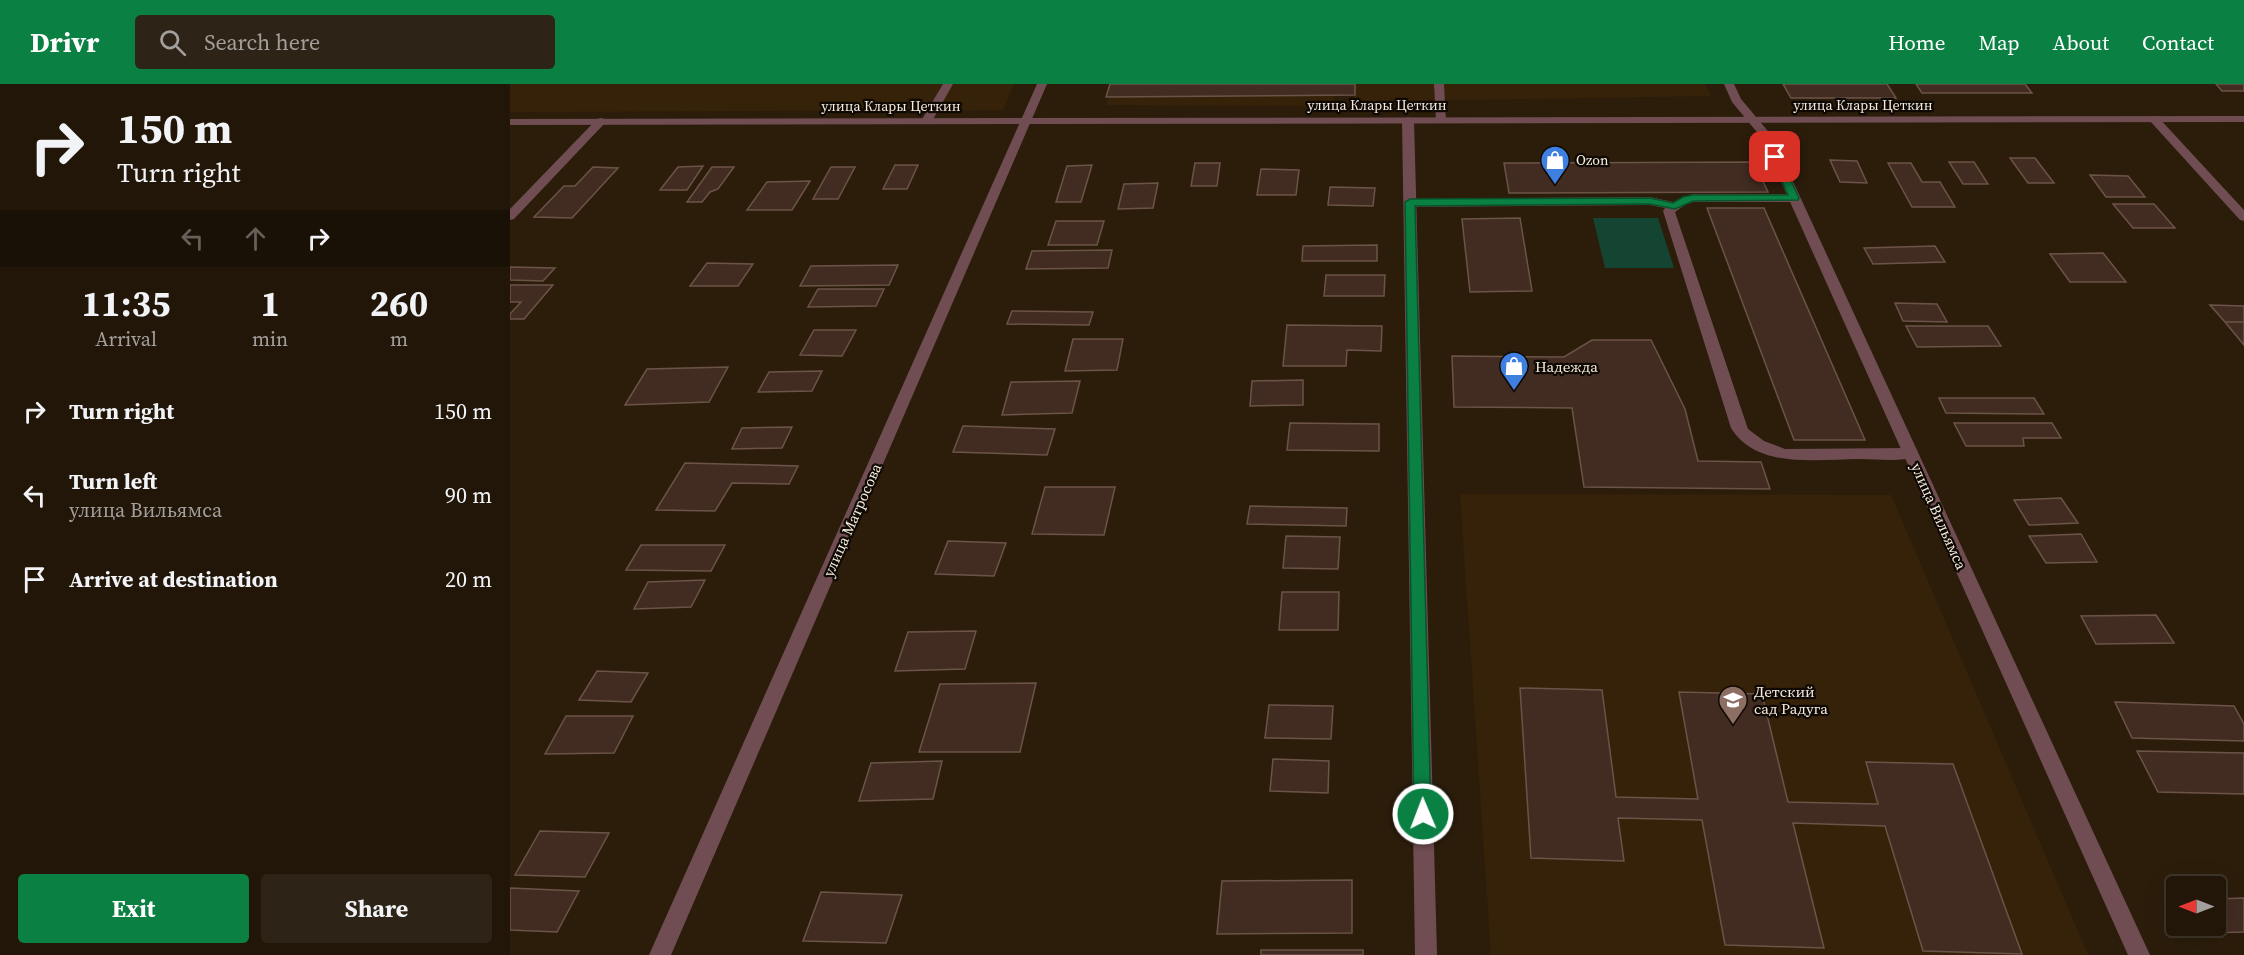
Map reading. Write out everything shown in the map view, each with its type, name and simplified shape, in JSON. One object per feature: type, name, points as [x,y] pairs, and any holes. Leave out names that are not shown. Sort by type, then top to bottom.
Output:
[{"type":"street","points":[[927,121],[948,84]]},
{"type":"street","name":"улица Матросова","points":[[660,955],[1042,84]]},
{"type":"street","points":[[1438,84],[1442,120]]},
{"type":"street","name":"улица Вильямса","points":[[1729,84],[1736,100],[1766,136],[2139,955]]},
{"type":"street","points":[[2154,119],[2244,217]]},
{"type":"street","name":"улица Клары Цеткин","points":[[510,122],[2244,119]]},
{"type":"street","points":[[1408,120],[1426,955]]},
{"type":"street","points":[[510,216],[601,121]]},
{"type":"street","points":[[1794,198],[1693,198],[1686,199],[1669,212],[1743,434],[1768,450],[1785,454],[1910,453]]},
{"type":"street","points":[[1410,202],[1650,201],[1675,206]]},
{"type":"shaded area","points":[[510,84],[1014,84],[1003,110],[510,112]]},
{"type":"shaded area","points":[[1114,84],[1335,84],[1333,106],[1106,105]]},
{"type":"shaded area","points":[[1355,84],[1705,84],[1711,96],[1346,102],[1355,95]]},
{"type":"shaded area","name":"Детский сад Радуга","points":[[1460,494],[1891,495],[2088,955],[1491,955]]},
{"type":"green space","points":[[1593,218],[1658,218],[1674,268],[1605,268]]},
{"type":"building","points":[[1110,84],[1355,84],[1355,95],[1106,97]]},
{"type":"building","points":[[1783,84],[1887,84],[1896,98],[1791,98]]},
{"type":"building","points":[[1916,84],[2025,84],[2032,93],[1922,93]]},
{"type":"building","points":[[2216,84],[2244,84],[2244,91],[2222,91]]},
{"type":"building","points":[[2010,158],[2035,158],[2054,183],[2028,183]]},
{"type":"building","points":[[1830,160],[1857,161],[1867,183],[1840,182]]},
{"type":"building","points":[[1754,162],[1768,192],[1509,193],[1504,163]]},
{"type":"building","points":[[1949,162],[1974,162],[1988,184],[1963,184]]},
{"type":"building","points":[[1195,163],[1220,163],[1217,186],[1191,186]]},
{"type":"building","points":[[1888,163],[1911,163],[1922,182],[1940,182],[1955,207],[1912,207]]},
{"type":"building","points":[[895,165],[918,165],[907,189],[883,189]]},
{"type":"building","points":[[1092,165],[1081,202],[1056,202],[1067,166]]},
{"type":"building","points":[[703,166],[687,190],[660,190],[678,167]]},
{"type":"building","points":[[593,167],[618,168],[572,218],[534,217],[564,186],[575,186]]},
{"type":"building","points":[[712,167],[734,167],[718,189],[710,192],[702,202],[687,202]]},
{"type":"building","points":[[831,167],[855,167],[838,199],[813,199]]},
{"type":"building","points":[[1261,169],[1299,170],[1296,195],[1257,195]]},
{"type":"building","points":[[2090,175],[2128,176],[2145,197],[2106,197]]},
{"type":"building","points":[[810,181],[792,210],[747,210],[767,182]]},
{"type":"building","points":[[1158,183],[1153,208],[1118,209],[1124,184]]},
{"type":"building","points":[[1330,187],[1375,188],[1373,206],[1328,205]]},
{"type":"building","points":[[2113,204],[2154,204],[2175,228],[2133,228]]},
{"type":"building","points":[[1707,208],[1764,208],[1865,440],[1794,440]]},
{"type":"building","points":[[1520,218],[1532,291],[1470,292],[1462,219]]},
{"type":"building","points":[[1056,221],[1104,221],[1097,245],[1048,245]]},
{"type":"building","points":[[1377,245],[1377,261],[1302,261],[1303,246]]},
{"type":"building","points":[[1935,246],[1945,262],[1873,264],[1864,248]]},
{"type":"building","points":[[1112,250],[1108,268],[1026,269],[1032,251]]},
{"type":"building","points":[[2103,253],[2126,282],[2070,282],[2050,254]]},
{"type":"building","points":[[707,263],[753,264],[738,286],[690,286]]},
{"type":"building","points":[[898,265],[889,285],[800,286],[811,266]]},
{"type":"building","points":[[510,267],[555,268],[543,281],[510,280]]},
{"type":"building","points":[[1326,275],[1385,275],[1384,296],[1324,296]]},
{"type":"building","points":[[510,285],[553,285],[524,319],[510,319],[510,314],[521,302],[510,302]]},
{"type":"building","points":[[818,289],[884,289],[876,306],[808,307]]},
{"type":"building","points":[[1895,303],[1937,304],[1947,322],[1903,321]]},
{"type":"building","points":[[2210,305],[2244,306],[2244,322],[2225,322]]},
{"type":"building","points":[[1012,311],[1093,312],[1089,325],[1007,324]]},
{"type":"building","points":[[2225,322],[2244,322],[2244,345]]},
{"type":"building","points":[[1287,325],[1382,326],[1381,351],[1347,350],[1346,366],[1283,366]]},
{"type":"building","points":[[1906,326],[1988,326],[2001,346],[1917,347]]},
{"type":"building","points":[[814,330],[856,330],[842,356],[800,355]]},
{"type":"building","points":[[1073,339],[1123,339],[1117,370],[1065,371]]},
{"type":"building","points":[[1592,340],[1651,340],[1685,409],[1698,461],[1761,462],[1770,489],[1584,487],[1572,408],[1454,407],[1452,356],[1564,357]]},
{"type":"building","points":[[728,367],[709,402],[625,405],[647,369]]},
{"type":"building","points":[[822,371],[812,391],[758,392],[769,372]]},
{"type":"building","points":[[1303,380],[1303,405],[1250,406],[1252,381]]},
{"type":"building","points":[[1080,381],[1072,413],[1002,415],[1011,382]]},
{"type":"building","points":[[1939,398],[2034,398],[2044,414],[1946,413]]},
{"type":"building","points":[[1290,423],[1379,424],[1379,451],[1287,450]]},
{"type":"building","points":[[1954,423],[2052,423],[2061,438],[2023,438],[2024,446],[1966,446]]},
{"type":"building","points":[[963,426],[1055,429],[1047,455],[953,452]]},
{"type":"building","points":[[792,427],[782,448],[732,449],[742,428]]},
{"type":"building","points":[[685,463],[798,466],[789,484],[732,483],[715,511],[656,510]]},
{"type":"building","points":[[1045,487],[1115,487],[1104,535],[1032,534]]},
{"type":"building","points":[[2061,498],[2078,523],[2029,525],[2014,500]]},
{"type":"building","points":[[1250,506],[1347,508],[1346,526],[1247,524]]},
{"type":"building","points":[[2081,534],[2097,562],[2046,563],[2029,536]]},
{"type":"building","points":[[1286,536],[1340,537],[1338,569],[1283,568]]},
{"type":"building","points":[[948,541],[1006,543],[994,576],[935,574]]},
{"type":"building","points":[[641,545],[725,545],[711,571],[626,570]]},
{"type":"building","points":[[705,580],[691,607],[634,609],[648,582]]},
{"type":"building","points":[[1282,592],[1339,592],[1338,630],[1279,630]]},
{"type":"building","points":[[2156,615],[2174,643],[2096,644],[2081,616]]},
{"type":"building","points":[[976,631],[965,669],[895,671],[908,632]]},
{"type":"building","points":[[597,671],[648,673],[631,702],[579,700]]},
{"type":"building","points":[[1036,683],[1020,752],[919,752],[940,684]]},
{"type":"building","points":[[1520,688],[1602,690],[1616,797],[1698,799],[1679,692],[1762,694],[1788,802],[1878,804],[1866,762],[1953,764],[2022,954],[1923,951],[1885,826],[1793,823],[1824,948],[1725,945],[1702,820],[1618,818],[1624,861],[1531,858]]},
{"type":"building","points":[[2115,702],[2234,706],[2244,724],[2244,741],[2132,738]]},
{"type":"building","points":[[1269,705],[1333,706],[1331,739],[1265,738]]},
{"type":"building","points":[[566,716],[633,716],[614,753],[545,754]]},
{"type":"building","points":[[2137,751],[2244,753],[2244,794],[2158,792]]},
{"type":"building","points":[[1273,759],[1329,761],[1328,793],[1270,791]]},
{"type":"building","points":[[942,761],[933,799],[859,801],[871,763]]},
{"type":"building","points":[[540,831],[609,833],[585,877],[515,875]]},
{"type":"building","points":[[1352,880],[1352,933],[1217,934],[1222,881]]},
{"type":"building","points":[[510,888],[579,891],[557,932],[510,930]]},
{"type":"building","points":[[821,892],[902,895],[886,943],[803,941]]},
{"type":"building","points":[[2244,898],[2244,932],[2226,932],[2226,899]]},
{"type":"building","points":[[1261,950],[1363,950],[1363,955],[1261,955]]},
{"type":"place","name":"Ozon","points":[[1555,186]]},
{"type":"place","name":"Надежда","points":[[1514,392]]},
{"type":"place","name":"Детский сад Радуга","points":[[1733,726]]},
{"type":"route","points":[[1423,814],[1410,202],[1650,201],[1675,206],[1686,199],[1693,198],[1794,198],[1775,157]]}]
